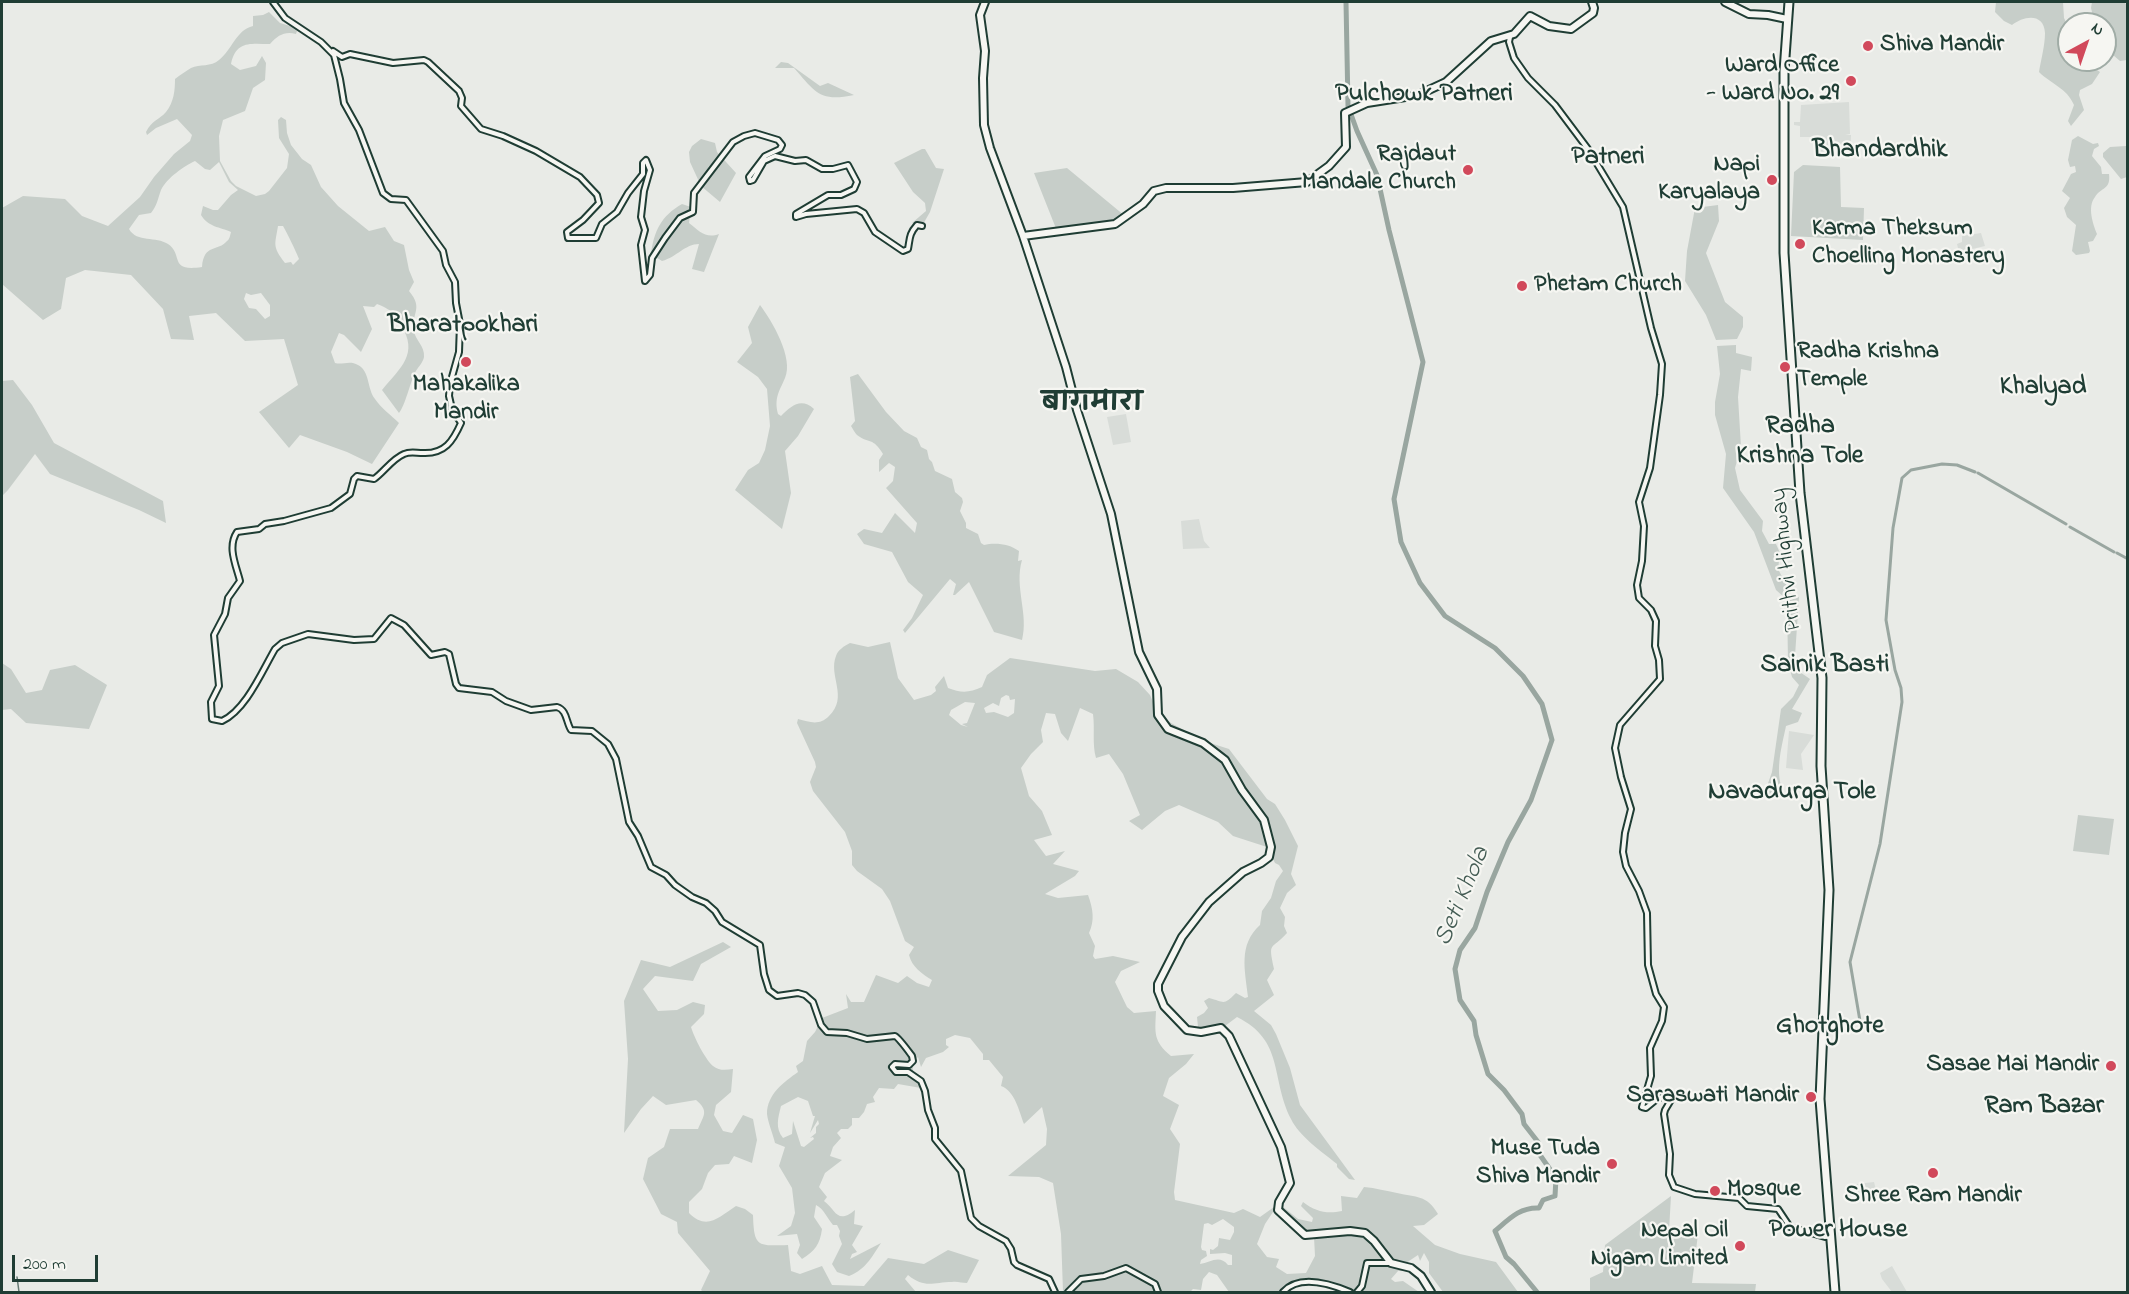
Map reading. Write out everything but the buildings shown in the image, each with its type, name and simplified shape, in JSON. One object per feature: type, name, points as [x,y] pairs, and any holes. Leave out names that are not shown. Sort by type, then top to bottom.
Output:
[{"type":"highway","name":"Prithvi Highway","points":[[1789,2],[1784,71],[1784,253],[1800,493],[1822,678],[1821,766],[1829,890],[1820,1099],[1835,1293]]},
{"type":"main road","points":[[985,2],[980,15],[985,51],[984,125],[1066,367],[1077,410],[1114,527],[1139,652],[1157,689],[1158,715],[1168,729],[1203,743],[1225,760],[1242,790],[1264,820],[1271,847],[1269,857],[1232,881],[1209,902],[1194,921],[1176,948],[1158,984],[1158,991],[1164,1006],[1187,1030],[1197,1032],[1221,1028],[1229,1036],[1281,1147],[1290,1181],[1278,1205],[1278,1210],[1305,1235],[1350,1231],[1365,1233],[1391,1263],[1416,1271],[1424,1279],[1431,1293]]},
{"type":"main road","points":[[1023,236],[1115,224],[1143,204],[1155,191],[1166,188],[1233,188],[1309,181],[1329,166],[1346,147],[1345,114],[1363,104],[1418,95],[1446,82],[1491,41],[1510,36],[1530,16],[1550,26],[1571,29],[1593,13],[1592,2]]},
{"type":"main road","points":[[1725,2],[1749,14],[1787,19]]},
{"type":"street","points":[[273,2],[285,18],[342,57],[350,54],[393,63],[428,62],[459,91],[462,98],[461,106],[478,127],[536,151],[580,177],[597,195],[599,203],[584,220],[567,232],[568,238],[596,238],[602,224],[617,212],[627,193],[643,174],[643,163],[646,160],[650,171],[644,191],[641,217],[645,230],[641,245],[645,281],[650,275],[652,258],[680,218],[693,212],[694,193],[723,153],[733,141],[754,133],[778,140],[782,145],[758,162],[749,177],[750,181],[753,180],[764,161],[775,156],[795,161],[806,160],[822,169],[848,165],[850,167],[857,182],[854,189],[842,195],[828,195],[796,214],[796,217],[857,209],[864,213],[875,232],[903,251],[908,249],[909,235],[912,230],[917,225],[922,226]]},
{"type":"street","points":[[1510,36],[1509,42],[1514,58],[1588,149],[1623,207],[1651,328],[1662,364],[1651,460],[1639,502],[1644,526],[1642,561],[1637,585],[1639,598],[1651,610],[1656,621],[1655,646],[1659,660],[1660,679],[1620,725],[1615,748],[1631,809],[1623,852],[1626,866],[1647,913],[1648,965],[1656,994],[1664,1007],[1662,1021],[1650,1048],[1651,1076],[1642,1107],[1646,1108],[1659,1098],[1671,1093],[1674,1095],[1664,1112],[1670,1154],[1669,1175],[1674,1187],[1695,1194],[1739,1198],[1746,1206],[1775,1208],[1784,1216],[1790,1227],[1826,1237],[1831,1236]]},
{"type":"street","points":[[330,49],[336,62],[344,104],[359,130],[383,193],[391,199],[402,198],[407,201],[442,249],[446,265],[454,279],[460,324],[459,352],[449,396],[452,409],[461,423],[445,449],[424,453],[406,453],[374,479],[357,476],[350,494],[331,508],[265,524],[258,529],[237,532],[233,539],[232,551],[240,581],[228,598],[225,614],[214,635],[219,686],[211,702],[212,719],[222,721],[232,715],[245,700],[275,649],[282,643],[312,633],[354,640],[374,639],[391,618],[404,625],[431,655],[445,652],[450,655],[456,684],[459,688],[492,692],[506,701],[531,710],[561,708],[571,730],[592,731],[612,750],[621,776],[629,822],[638,836],[647,863],[655,871],[666,875],[675,885],[692,897],[705,903],[715,911],[722,922],[760,945],[764,974],[770,991],[777,996],[798,993],[805,995],[813,1002],[821,1025],[830,1033],[867,1039],[896,1036],[900,1039],[905,1050],[912,1056],[912,1061],[909,1065],[895,1064],[892,1067],[896,1072],[911,1073],[924,1086],[928,1110],[935,1128],[935,1140],[961,1171],[971,1218],[979,1226],[1006,1241],[1017,1265],[1046,1277],[1054,1293]]},
{"type":"street","points":[[1357,1293],[1362,1286],[1367,1263],[1391,1263]]},
{"type":"street","points":[[1068,1293],[1081,1279],[1104,1276],[1126,1268],[1155,1284],[1158,1293]]},
{"type":"street","points":[[1283,1293],[1291,1285],[1311,1282],[1337,1287],[1350,1293]]},
{"type":"shaded area","points":[[1996,2],[2063,2],[2064,12],[2057,12],[2057,72],[2100,72],[2092,84],[2080,90],[2079,95],[2084,110],[2071,126],[2068,121],[2074,105],[2071,99],[2039,72],[2045,38],[2044,26],[2037,19],[2032,18],[2012,25],[1995,12]]},
{"type":"shaded area","points":[[2092,2],[2124,2],[2127,5],[2127,60],[2120,61],[2117,58],[2117,12],[2092,12]]},
{"type":"shaded area","points":[[269,12],[280,23],[297,31],[296,34],[282,35],[270,44],[245,45],[233,56],[231,64],[240,70],[256,66],[262,56],[266,63],[265,80],[253,88],[245,111],[223,120],[219,136],[220,161],[231,181],[256,196],[265,194],[287,168],[289,154],[279,138],[278,120],[281,117],[286,120],[291,145],[302,159],[311,165],[321,187],[338,206],[369,231],[385,227],[394,241],[404,245],[414,282],[409,291],[416,302],[414,331],[424,357],[399,413],[382,390],[401,367],[408,352],[406,335],[391,312],[377,304],[374,307],[363,306],[372,329],[361,352],[339,333],[331,352],[335,363],[352,363],[365,371],[375,399],[399,423],[372,464],[300,435],[289,448],[259,412],[298,385],[284,339],[245,341],[216,313],[189,316],[194,340],[171,339],[163,309],[131,275],[85,270],[66,278],[61,309],[43,320],[2,284],[2,208],[23,196],[65,199],[82,216],[108,226],[140,197],[174,154],[190,141],[192,135],[177,119],[156,128],[147,135],[146,132],[169,108],[174,96],[175,79],[191,68],[213,64],[219,60],[242,32],[253,26],[253,16]],"holes":[[[195,161],[210,170],[219,162],[229,182],[238,190],[218,210],[203,206],[201,215],[207,222],[231,232],[229,239],[205,254],[202,267],[191,268],[178,262],[173,248],[168,244],[142,238],[129,229],[139,215],[151,213],[167,181]],[[278,226],[283,226],[299,259],[293,265],[291,262],[285,263],[276,245]],[[246,293],[251,295],[261,293],[270,305],[270,316],[265,319],[256,309],[249,308],[244,299]]]},
{"type":"shaded area","points":[[781,62],[788,63],[820,86],[828,83],[854,95],[833,97],[820,94],[794,68],[775,68]]},
{"type":"shaded area","points":[[1849,102],[1850,134],[1845,135],[1851,135],[1850,157],[1819,153],[1818,137],[1800,137],[1800,126],[1794,125],[1794,122],[1800,122],[1801,105]]},
{"type":"shaded area","points":[[2078,136],[2093,144],[2098,143],[2099,146],[2094,149],[2092,156],[2101,167],[2102,174],[2109,174],[2109,179],[2107,186],[2097,194],[2091,206],[2097,234],[2093,241],[2088,242],[2090,251],[2076,255],[2072,251],[2076,225],[2067,217],[2064,208],[2070,198],[2062,191],[2071,174],[2076,172],[2075,166],[2070,167],[2068,160],[2072,140]]},
{"type":"shaded area","points":[[701,139],[715,143],[717,152],[736,173],[720,202],[701,186],[690,162],[689,152],[692,146]]},
{"type":"shaded area","points":[[2126,146],[2127,177],[2121,179],[2103,157],[2103,153],[2110,147]]},
{"type":"shaded area","points":[[925,149],[936,168],[944,169],[930,212],[922,226],[912,223],[926,211],[925,203],[913,192],[894,163]]},
{"type":"shaded area","points":[[1803,165],[1840,167],[1841,207],[1864,208],[1863,240],[1791,236],[1794,172]]},
{"type":"shaded area","points":[[1067,168],[1125,216],[1118,223],[1057,231],[1034,173]]},
{"type":"shaded area","points":[[682,204],[691,207],[689,223],[696,229],[710,236],[719,234],[704,272],[692,269],[699,244],[689,246],[662,261],[651,254],[654,238],[660,225]]},
{"type":"shaded area","points":[[1718,205],[1719,221],[1706,253],[1725,302],[1743,317],[1743,327],[1737,339],[1716,340],[1706,315],[1685,281],[1687,251],[1695,208]]},
{"type":"shaded area","points":[[1981,233],[1985,246],[1959,252],[1957,244],[1962,242],[1962,236]]},
{"type":"shaded area","points":[[760,305],[776,330],[787,360],[785,378],[777,399],[778,414],[781,416],[792,406],[800,403],[814,409],[798,436],[785,451],[791,493],[782,529],[735,490],[748,470],[759,463],[765,450],[770,426],[767,389],[758,377],[737,362],[752,343],[748,327]]},
{"type":"shaded area","points":[[1736,345],[1736,353],[1752,357],[1751,371],[1741,369],[1738,397],[1741,447],[1735,468],[1740,490],[1763,521],[1762,531],[1769,544],[1776,544],[1780,553],[1778,569],[1792,596],[1785,598],[1776,590],[1754,532],[1723,488],[1726,454],[1715,415],[1720,374],[1717,346]]},
{"type":"shaded area","points":[[858,374],[886,412],[904,431],[917,438],[921,447],[927,450],[935,471],[952,479],[955,492],[962,498],[960,511],[966,528],[978,534],[984,545],[1002,544],[1019,551],[1018,561],[1022,560],[1020,580],[1024,630],[1022,640],[994,632],[969,582],[953,595],[956,584],[950,579],[905,633],[903,630],[912,618],[923,595],[908,582],[892,552],[864,544],[857,534],[864,529],[882,533],[895,513],[915,533],[917,523],[886,488],[893,481],[895,467],[889,463],[879,472],[879,460],[883,454],[880,449],[874,443],[857,435],[851,426],[855,421],[850,377]]},
{"type":"shaded area","points":[[13,380],[32,405],[54,443],[163,501],[166,523],[50,474],[35,454],[2,496],[2,381]]},
{"type":"shaded area","points":[[1126,414],[1131,442],[1113,445],[1107,417]]},
{"type":"shaded area","points":[[1199,519],[1204,541],[1210,548],[1183,549],[1181,521]]},
{"type":"shaded area","points":[[1799,597],[1795,656],[1797,670],[1810,679],[1792,709],[1802,713],[1798,722],[1786,726],[1779,765],[1782,788],[1780,792],[1768,794],[1766,789],[1772,772],[1781,709],[1793,697],[1799,685],[1792,677],[1788,662],[1787,601]]},
{"type":"shaded area","points":[[890,642],[898,678],[914,700],[931,695],[936,691],[935,687],[944,676],[948,688],[953,690],[969,691],[982,687],[987,675],[1010,658],[1095,671],[1116,669],[1138,682],[1150,695],[1157,711],[1171,723],[1204,741],[1229,749],[1267,799],[1275,804],[1298,846],[1291,874],[1296,885],[1287,893],[1280,908],[1285,917],[1284,926],[1287,933],[1271,950],[1274,969],[1267,980],[1274,995],[1254,1011],[1271,1025],[1276,1034],[1290,1068],[1300,1105],[1355,1180],[1349,1179],[1337,1167],[1337,1164],[1299,1132],[1285,1104],[1270,1049],[1263,1037],[1252,1027],[1237,1017],[1225,1026],[1203,1029],[1194,1035],[1198,1027],[1197,1017],[1208,1008],[1204,1001],[1209,998],[1221,1002],[1226,1001],[1236,993],[1245,998],[1248,997],[1245,958],[1248,941],[1260,925],[1262,911],[1271,898],[1276,881],[1283,871],[1275,863],[1267,847],[1233,836],[1218,822],[1179,805],[1165,811],[1142,830],[1129,821],[1140,815],[1123,774],[1109,754],[1096,758],[1093,714],[1080,708],[1068,741],[1061,733],[1055,714],[1046,713],[1041,730],[1043,742],[1021,768],[1029,796],[1042,811],[1052,835],[1034,840],[1046,856],[1065,851],[1053,864],[1079,871],[1075,876],[1045,894],[1058,898],[1088,895],[1093,914],[1089,933],[1095,946],[1093,956],[1095,959],[1113,956],[1140,962],[1121,971],[1115,982],[1127,1007],[1134,1013],[1156,1011],[1156,1036],[1161,1046],[1171,1056],[1194,1054],[1169,1078],[1163,1096],[1179,1105],[1170,1129],[1180,1144],[1175,1200],[1234,1213],[1243,1209],[1260,1217],[1274,1207],[1282,1206],[1298,1219],[1312,1222],[1313,1218],[1301,1206],[1303,1202],[1322,1211],[1342,1211],[1341,1196],[1357,1198],[1364,1187],[1421,1198],[1429,1203],[1438,1214],[1424,1225],[1413,1226],[1435,1245],[1460,1254],[1496,1262],[1518,1292],[1443,1292],[1429,1273],[1429,1262],[1424,1253],[1420,1261],[1418,1255],[1406,1263],[1410,1271],[1398,1271],[1391,1279],[1395,1282],[1403,1281],[1419,1292],[1347,1292],[1328,1281],[1306,1279],[1291,1281],[1282,1292],[1229,1292],[1217,1275],[1209,1272],[1203,1279],[1201,1290],[1193,1289],[1190,1292],[1063,1292],[1061,1234],[1053,1183],[1039,1177],[1008,1176],[1046,1145],[1047,1129],[1042,1107],[1024,1124],[1010,1092],[1001,1086],[1003,1077],[989,1060],[983,1060],[983,1054],[970,1038],[955,1035],[946,1039],[946,1045],[949,1047],[943,1052],[926,1058],[921,1067],[918,1057],[915,1061],[913,1069],[921,1088],[898,1084],[894,1089],[879,1088],[873,1097],[875,1102],[867,1104],[859,1118],[852,1118],[852,1125],[848,1129],[841,1129],[837,1133],[841,1138],[833,1147],[830,1156],[842,1160],[825,1173],[819,1187],[827,1197],[824,1201],[837,1214],[844,1216],[855,1210],[854,1224],[863,1226],[852,1245],[857,1252],[852,1254],[850,1259],[881,1243],[868,1262],[849,1276],[837,1272],[832,1264],[842,1244],[840,1231],[837,1225],[833,1225],[816,1205],[814,1217],[822,1229],[816,1247],[810,1253],[802,1259],[797,1253],[800,1245],[797,1234],[777,1236],[791,1226],[795,1213],[792,1188],[779,1166],[785,1147],[775,1143],[767,1114],[773,1095],[782,1084],[798,1072],[796,1066],[803,1061],[807,1041],[822,1018],[848,1008],[846,994],[851,1002],[864,1002],[876,975],[898,983],[907,976],[929,987],[932,980],[912,963],[909,955],[914,947],[905,941],[890,901],[882,889],[852,865],[852,851],[845,832],[813,791],[810,782],[816,767],[815,762],[797,723],[798,719],[818,722],[829,716],[835,709],[838,694],[834,671],[837,654],[850,643],[868,647]],"holes":[[[1006,695],[1010,700],[1015,699],[1014,713],[1008,717],[994,712],[986,713],[984,708],[993,703],[999,706],[1001,698]],[[965,702],[975,703],[967,723],[962,724],[968,727],[961,725],[949,715],[951,710]],[[798,1097],[808,1101],[813,1116],[815,1116],[810,1133],[818,1120],[819,1124],[816,1127],[816,1133],[810,1138],[814,1139],[804,1147],[801,1146],[793,1121],[792,1134],[783,1138],[780,1134],[778,1123],[781,1106]],[[1273,1212],[1279,1212],[1314,1237],[1315,1256],[1306,1273],[1287,1274],[1276,1267],[1279,1259],[1267,1257],[1257,1244]],[[1223,1219],[1234,1227],[1230,1240],[1219,1238],[1218,1246],[1213,1250],[1210,1249],[1210,1254],[1232,1255],[1232,1265],[1221,1260],[1200,1264],[1201,1260],[1207,1256],[1206,1251],[1201,1247],[1204,1224],[1212,1225]]]},
{"type":"shaded area","points":[[2,663],[11,669],[26,693],[42,690],[50,670],[75,665],[107,685],[89,729],[26,723],[11,709],[2,710]]},
{"type":"shaded area","points":[[1789,731],[1814,735],[1801,754],[1803,770],[1786,768]]},
{"type":"shaded area","points":[[2078,815],[2114,819],[2109,855],[2073,851]]},
{"type":"shaded area","points":[[723,942],[731,947],[701,964],[693,981],[655,976],[643,989],[658,1011],[677,1010],[693,1002],[705,1005],[704,1014],[691,1027],[703,1053],[715,1068],[733,1069],[731,1092],[716,1105],[714,1115],[723,1131],[732,1133],[743,1115],[753,1119],[757,1140],[752,1163],[734,1156],[729,1164],[715,1165],[708,1173],[702,1189],[689,1202],[689,1213],[707,1222],[718,1218],[736,1206],[745,1209],[753,1215],[756,1239],[759,1242],[770,1245],[788,1245],[791,1271],[800,1274],[822,1266],[832,1285],[864,1286],[888,1258],[924,1264],[948,1250],[979,1260],[967,1283],[929,1284],[919,1282],[908,1275],[905,1279],[916,1292],[703,1292],[701,1290],[710,1271],[678,1233],[677,1222],[661,1214],[643,1179],[648,1158],[664,1147],[670,1129],[698,1129],[704,1110],[696,1100],[666,1105],[653,1096],[624,1133],[628,1059],[624,1001],[641,960],[670,967]]},
{"type":"shaded area","points":[[1874,1182],[1878,1198],[1849,1200],[1848,1185]]},
{"type":"shaded area","points":[[1671,1196],[1668,1248],[1675,1233],[1698,1234],[1692,1283],[1756,1284],[1755,1292],[1590,1292],[1590,1278],[1603,1272],[1605,1245]]},
{"type":"shaded area","points":[[1892,1266],[1907,1292],[1892,1292],[1882,1279],[1880,1273]]},
{"type":"waterway","name":"Seti Khola","points":[[1346,2],[1348,106],[1377,175],[1423,362],[1394,499],[1401,542],[1420,583],[1445,616],[1495,648],[1523,676],[1542,704],[1552,740],[1531,800],[1508,842],[1475,928],[1460,950],[1455,969],[1460,1000],[1474,1021],[1488,1074],[1504,1090],[1522,1114],[1524,1124],[1538,1142],[1540,1155],[1556,1178],[1555,1196],[1543,1200],[1539,1208],[1526,1209],[1515,1215],[1495,1231],[1506,1257],[1537,1292]]},
{"type":"waterway","points":[[1861,1027],[1850,962],[1880,844],[1902,702],[1886,620],[1893,528],[1902,478],[1911,470],[1942,464],[1957,465],[1975,472]]},
{"type":"waterway","points":[[1978,473],[2066,524]]},
{"type":"waterway","points":[[2070,527],[2114,552]]},
{"type":"waterway","points":[[2117,553],[2128,559]]},
{"type":"waterway","points":[[17,1277],[19,1292]]},
{"type":"place","name":"Shiva Mandir","points":[[1868,46]]},
{"type":"place","name":"Ward Office - Ward No. 29","points":[[1851,81]]},
{"type":"place","name":"Rajdaut Mandale Church","points":[[1468,170]]},
{"type":"place","name":"Napi Karyalaya","points":[[1772,180]]},
{"type":"place","name":"Karma Theksum Choelling Monastery","points":[[1800,244]]},
{"type":"place","name":"Phetam Church","points":[[1522,286]]},
{"type":"place","name":"Mahakalika Mandir","points":[[466,362]]},
{"type":"place","name":"Radha Krishna Temple","points":[[1785,367]]},
{"type":"place","name":"Sasae Mai Mandir","points":[[2111,1066]]},
{"type":"place","name":"Saraswati Mandir","points":[[1811,1097]]},
{"type":"place","name":"Muse Tuda Shiva Mandir","points":[[1612,1164]]},
{"type":"place","name":"Shree Ram Mandir","points":[[1933,1173]]},
{"type":"place","name":"Mosque","points":[[1715,1191]]},
{"type":"place","name":"Nepal Oil Nigam Limited","points":[[1740,1246]]},
{"type":"district","name":"Pulchowk Patneri","points":[[1424,96]]},
{"type":"district","name":"Bhandardhik","points":[[1880,152]]},
{"type":"district","name":"Patneri","points":[[1608,159]]},
{"type":"district","name":"Bharatpokhari","points":[[463,327]]},
{"type":"district","name":"Khalyad","points":[[2043,389]]},
{"type":"district","name":"बागमारा","points":[[1092,406]]},
{"type":"district","name":"Radha Krishna Tole","points":[[1800,442]]},
{"type":"district","name":"Sainik Basti","points":[[1825,667]]},
{"type":"district","name":"Navadurga Tole","points":[[1792,794]]},
{"type":"district","name":"Ghotghote","points":[[1830,1028]]},
{"type":"district","name":"Ram Bazar","points":[[2044,1108]]},
{"type":"district","name":"Power House","points":[[1838,1232]]}]
